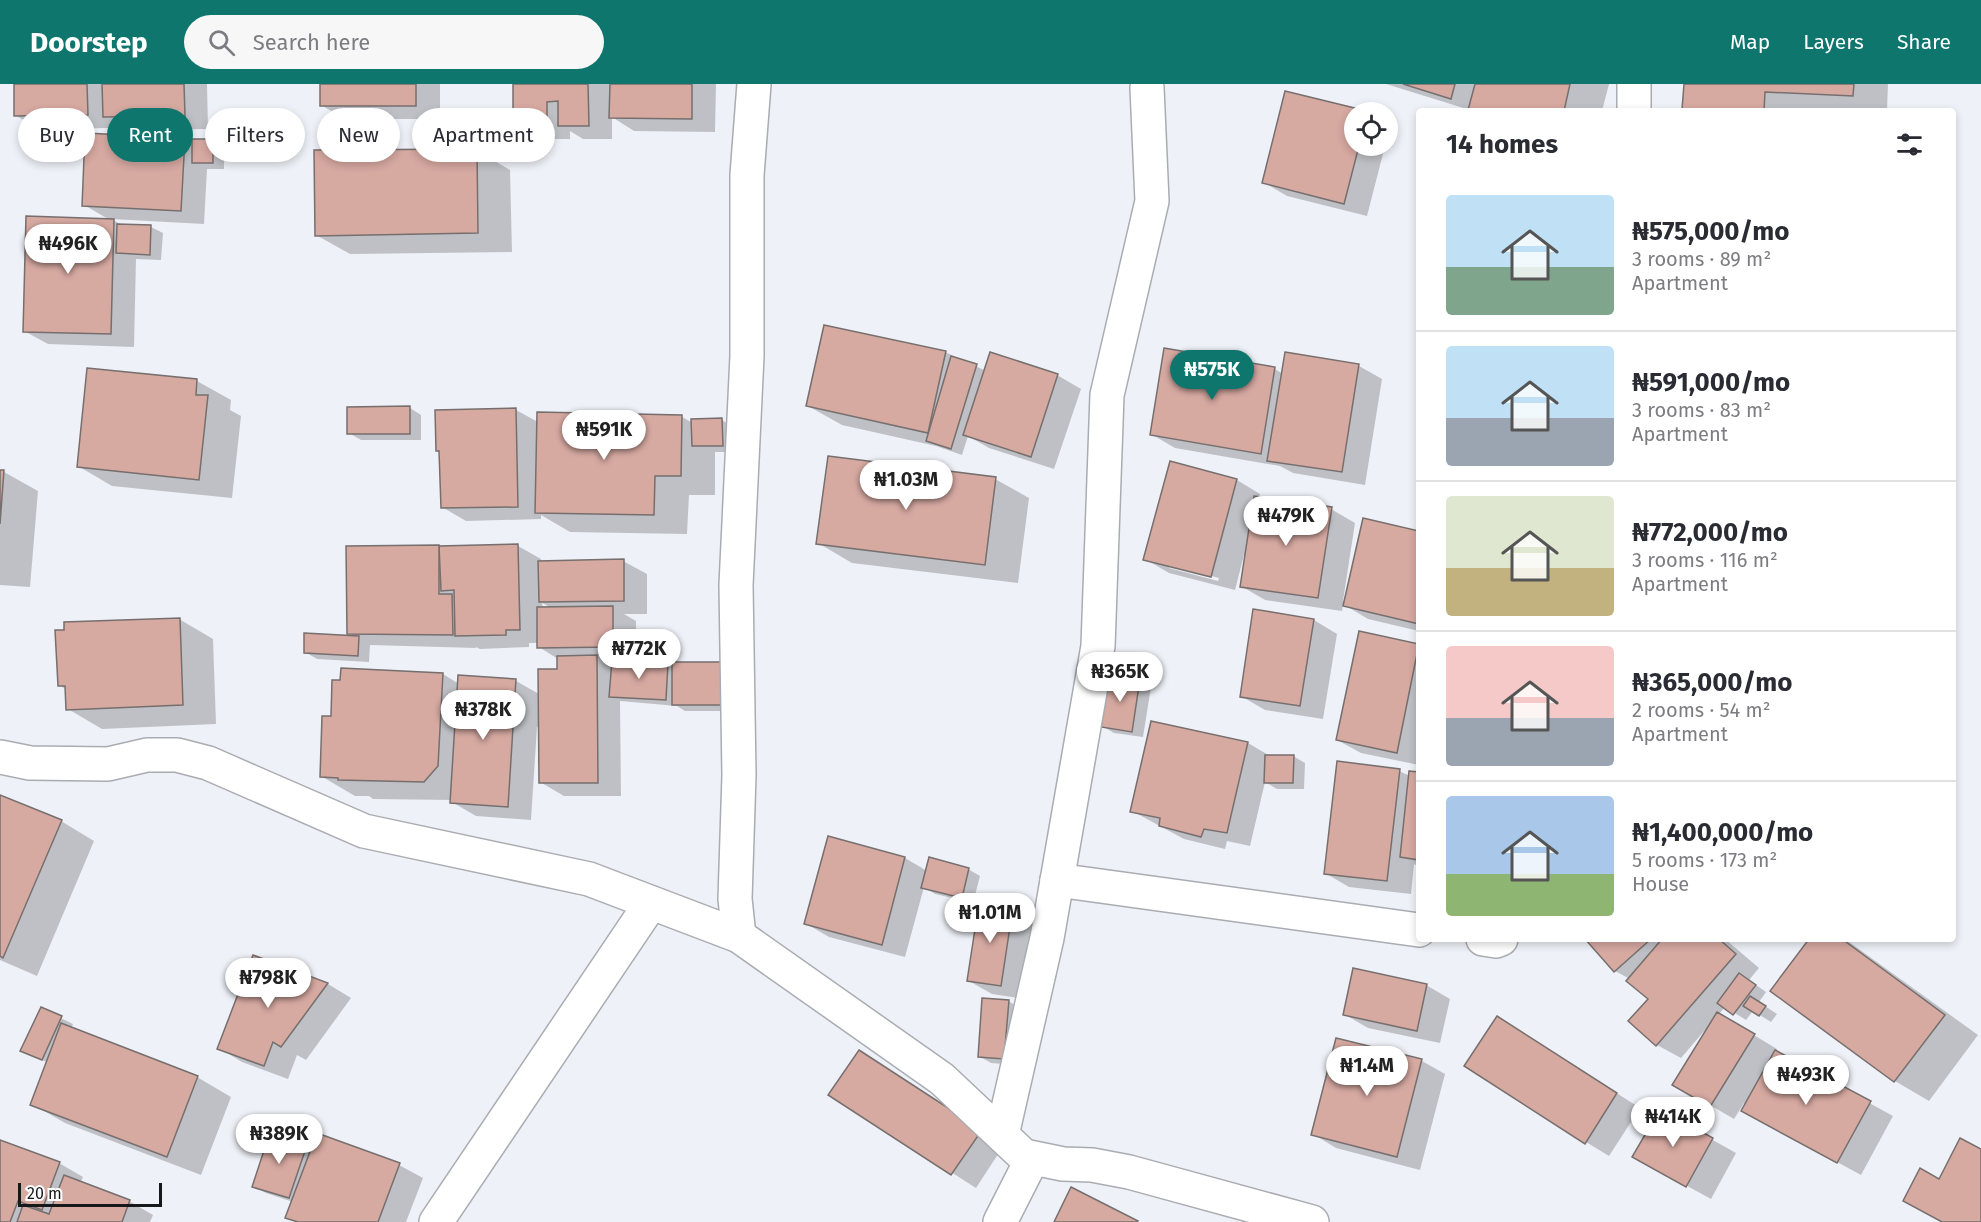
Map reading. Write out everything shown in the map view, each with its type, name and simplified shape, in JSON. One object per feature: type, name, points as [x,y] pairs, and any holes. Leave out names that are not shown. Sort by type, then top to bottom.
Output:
[{"type":"street","points":[[739,936],[735,899],[740,775],[736,585],[747,356],[747,175],[754,84]]},
{"type":"street","points":[[1634,84],[1634,108]]},
{"type":"street","points":[[1002,1135],[1047,938],[1098,646],[1107,394],[1152,201],[1148,88]]},
{"type":"street","points":[[0,757],[30,764],[108,764],[147,755],[177,755],[208,764],[364,831],[589,879],[739,936],[942,1079],[1024,1156],[1063,1164],[1092,1165],[1129,1172],[1312,1222]]},
{"type":"street","points":[[1057,880],[1416,930]]},
{"type":"street","points":[[436,1222],[651,903]]},
{"type":"street","points":[[1000,1222],[1032,1159]]},
{"type":"building","points":[[14,84],[87,84],[88,108],[18,108],[18,116],[14,116]]},
{"type":"building","points":[[102,84],[184,84],[185,108],[107,108],[107,117],[103,117]]},
{"type":"building","points":[[320,84],[416,84],[416,106],[320,106]]},
{"type":"building","points":[[513,84],[588,84],[589,126],[558,126],[558,101],[547,102],[547,108],[513,108]]},
{"type":"building","points":[[610,84],[692,84],[692,119],[609,118]]},
{"type":"building","points":[[1403,84],[1455,84],[1451,99]]},
{"type":"building","points":[[1475,84],[1570,84],[1565,108],[1469,108]]},
{"type":"building","points":[[1684,84],[1854,84],[1853,96],[1765,92],[1764,108],[1682,108]]},
{"type":"building","points":[[1285,91],[1344,105],[1344,156],[1356,156],[1344,204],[1262,183]]},
{"type":"building","points":[[95,134],[107,134],[107,162],[184,162],[181,211],[82,206],[84,162],[95,162]]},
{"type":"building","points":[[193,139],[205,139],[205,162],[213,163],[192,163]]},
{"type":"building","points":[[400,149],[412,149],[412,162],[477,162],[478,233],[315,236],[314,150],[317,150],[317,162],[400,162]]},
{"type":"building","points":[[26,216],[114,219],[111,334],[23,332]]},
{"type":"building","points":[[117,224],[151,225],[150,255],[116,253]]},
{"type":"building","points":[[824,325],[946,351],[928,433],[806,406]]},
{"type":"building","points":[[1164,348],[1275,367],[1261,454],[1150,435]]},
{"type":"building","points":[[990,352],[1058,374],[1031,457],[963,435]]},
{"type":"building","points":[[1285,352],[1359,364],[1342,472],[1267,461]]},
{"type":"building","points":[[951,356],[977,364],[951,449],[926,441]]},
{"type":"building","points":[[87,368],[197,379],[196,395],[208,395],[199,480],[77,467]]},
{"type":"building","points":[[410,406],[410,434],[347,434],[347,407]]},
{"type":"building","points":[[516,408],[518,507],[441,508],[435,410]]},
{"type":"building","points":[[537,412],[682,415],[681,476],[655,476],[654,515],[535,513]]},
{"type":"building","points":[[722,418],[723,446],[692,446],[691,419]]},
{"type":"building","points":[[828,456],[996,477],[985,565],[816,544]]},
{"type":"building","points":[[1170,461],[1237,479],[1211,577],[1143,560]]},
{"type":"building","points":[[0,470],[4,470],[0,524]]},
{"type":"building","points":[[1254,496],[1332,507],[1318,598],[1240,587]]},
{"type":"building","points":[[1363,518],[1416,530],[1416,623],[1343,606]]},
{"type":"building","points":[[518,544],[520,630],[506,630],[506,635],[455,636],[454,590],[441,591],[439,546]]},
{"type":"building","points":[[439,545],[439,594],[452,594],[453,635],[347,634],[346,546]]},
{"type":"building","points":[[624,559],[624,601],[539,602],[538,561]]},
{"type":"building","points":[[613,606],[613,647],[537,648],[537,607]]},
{"type":"building","points":[[1253,609],[1314,619],[1300,706],[1240,697]]},
{"type":"building","points":[[180,618],[183,705],[66,710],[65,686],[58,686],[55,630],[64,630],[64,622]]},
{"type":"building","points":[[1359,631],[1416,643],[1416,659],[1397,753],[1336,740]]},
{"type":"building","points":[[304,633],[359,636],[358,656],[304,653]]},
{"type":"building","points":[[597,655],[598,783],[539,783],[538,669],[557,669],[557,656]]},
{"type":"building","points":[[612,660],[668,663],[666,700],[609,697]]},
{"type":"building","points":[[672,662],[732,662],[732,705],[672,705]]},
{"type":"building","points":[[341,668],[443,673],[438,766],[424,782],[338,780],[338,778],[320,777],[322,716],[331,716],[332,680],[340,680]]},
{"type":"building","points":[[1109,674],[1140,679],[1132,732],[1101,727]]},
{"type":"building","points":[[458,675],[516,679],[508,807],[450,803]]},
{"type":"building","points":[[1151,721],[1248,742],[1227,833],[1204,829],[1201,837],[1159,826],[1160,818],[1130,812]]},
{"type":"building","points":[[1265,755],[1294,755],[1293,783],[1264,783]]},
{"type":"building","points":[[1337,761],[1400,769],[1387,881],[1324,874]]},
{"type":"building","points":[[1409,771],[1416,772],[1416,860],[1400,857]]},
{"type":"building","points":[[0,795],[62,820],[3,958],[0,956]]},
{"type":"building","points":[[828,836],[905,857],[882,945],[804,924]]},
{"type":"building","points":[[929,857],[969,868],[962,898],[921,888]]},
{"type":"building","points":[[979,903],[1013,907],[1001,986],[967,981]]},
{"type":"building","points":[[1588,942],[1648,942],[1614,972]]},
{"type":"building","points":[[1659,942],[1722,942],[1736,954],[1656,1046],[1628,1021],[1648,999],[1626,981]]},
{"type":"building","points":[[1807,942],[1846,942],[1945,1015],[1894,1082],[1770,991]]},
{"type":"building","points":[[253,955],[328,983],[281,1047],[273,1042],[264,1066],[217,1049]]},
{"type":"building","points":[[1353,968],[1427,984],[1417,1031],[1343,1015]]},
{"type":"building","points":[[1739,973],[1756,985],[1733,1015],[1717,1003]]},
{"type":"building","points":[[1750,996],[1766,1006],[1759,1016],[1743,1006]]},
{"type":"building","points":[[982,998],[1009,1000],[1004,1059],[978,1057]]},
{"type":"building","points":[[41,1007],[62,1016],[42,1060],[20,1051]]},
{"type":"building","points":[[1717,1012],[1755,1034],[1710,1107],[1672,1085]]},
{"type":"building","points":[[1497,1016],[1617,1093],[1585,1144],[1464,1066]]},
{"type":"building","points":[[61,1023],[198,1076],[167,1157],[30,1105]]},
{"type":"building","points":[[1336,1038],[1422,1059],[1397,1157],[1311,1135]]},
{"type":"building","points":[[859,1050],[982,1130],[951,1175],[828,1095]]},
{"type":"building","points":[[1775,1050],[1871,1101],[1837,1163],[1741,1111]]},
{"type":"building","points":[[1660,1109],[1713,1138],[1686,1187],[1632,1157]]},
{"type":"building","points":[[270,1132],[307,1145],[289,1198],[252,1187]]},
{"type":"building","points":[[317,1133],[400,1163],[378,1222],[298,1222],[285,1218]]},
{"type":"building","points":[[1960,1138],[1981,1149],[1981,1222],[1942,1222],[1903,1201],[1920,1168],[1939,1179]]},
{"type":"building","points":[[0,1140],[60,1162],[42,1210],[18,1201],[10,1222],[0,1222]]},
{"type":"building","points":[[64,1175],[130,1200],[122,1222],[17,1222],[23,1205],[49,1214]]},
{"type":"building","points":[[1071,1187],[1138,1221],[1054,1222]]}]
